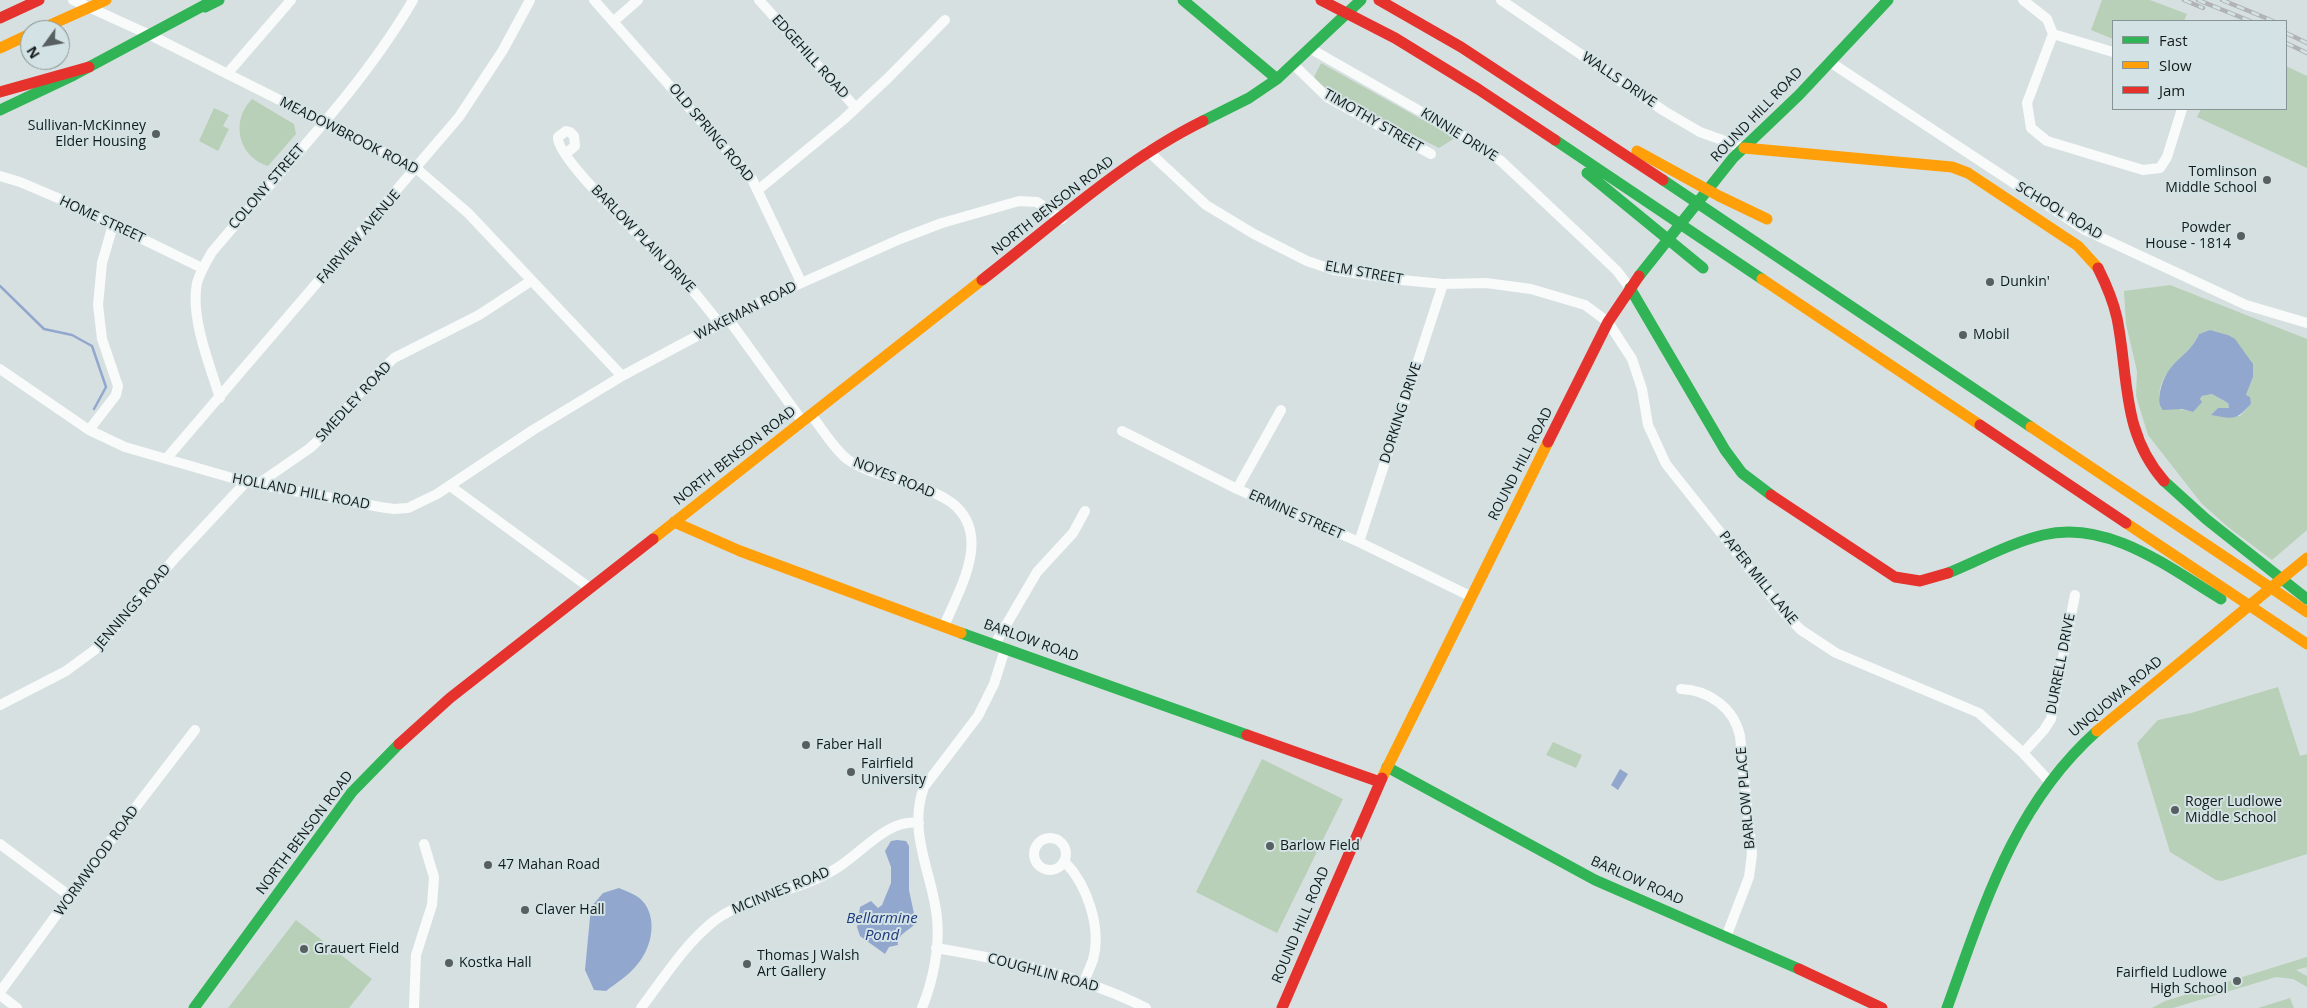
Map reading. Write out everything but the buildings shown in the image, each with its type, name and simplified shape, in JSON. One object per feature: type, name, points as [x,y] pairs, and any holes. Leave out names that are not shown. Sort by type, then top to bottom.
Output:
[{"type":"main road","points":[[0,18],[39,0]]},
{"type":"main road","points":[[61,20],[106,0]]},
{"type":"main road","points":[[0,110],[89,67],[209,3],[219,0]]},
{"type":"main road","points":[[1183,0],[1277,79]]},
{"type":"main road","points":[[1321,0],[1423,54],[1505,107],[1692,231],[2233,600],[2307,645]]},
{"type":"main road","name":"NORTH BENSON ROAD","points":[[194,1008],[352,792],[389,754],[450,698],[1148,151],[1180,132],[1249,98],[1277,79],[1362,0]]},
{"type":"main road","name":"ROUND HILL ROAD","points":[[1282,1008],[1387,767],[1608,322],[1630,288],[1733,158],[1778,116],[1888,0]]},
{"type":"main road","points":[[1382,1],[1461,47],[1517,83],[2307,612]]},
{"type":"main road","points":[[0,48],[20,39]]},
{"type":"main road","points":[[0,92],[89,67]]},
{"type":"main road","points":[[1517,83],[1698,185],[1767,219]]},
{"type":"main road","points":[[1505,107],[1703,268]]},
{"type":"main road","points":[[1744,148],[1952,167],[1968,173],[2078,246],[2094,264],[2112,295],[2130,416],[2138,442],[2146,459],[2170,488],[2307,599]]},
{"type":"main road","points":[[1630,288],[1725,450],[1742,473],[1764,491],[1885,572],[1904,580],[1932,579],[2040,536],[2064,532],[2080,532],[2107,538],[2128,547],[2233,600]]},
{"type":"main road","name":"BARLOW ROAD","points":[[674,522],[740,551],[1000,647],[1380,782]]},
{"type":"main road","name":"UNQUOWA ROAD","points":[[1947,1008],[1992,888],[2032,806],[2049,781],[2098,729],[2307,558]]},
{"type":"main road","name":"BARLOW ROAD","points":[[1387,767],[1595,880],[1882,1008]]},
{"type":"street","name":"MEADOWBROOK ROAD","points":[[73,0],[150,35],[417,168],[468,213],[622,376]]},
{"type":"street","points":[[227,74],[291,0]]},
{"type":"street","name":"COLONY STREET","points":[[220,398],[197,315],[196,293],[202,268],[212,252],[323,122],[397,27],[413,0]]},
{"type":"street","name":"FAIRVIEW AVENUE","points":[[166,459],[459,117],[503,50],[530,0]]},
{"type":"street","name":"OLD SPRING ROAD","points":[[594,0],[740,164],[758,190],[801,282]]},
{"type":"street","points":[[614,21],[638,0]]},
{"type":"street","name":"EDGEHILL ROAD","points":[[758,190],[856,108],[759,0]]},
{"type":"street","name":"WALLS DRIVE","points":[[1501,0],[1664,111],[1700,132],[1744,148]]},
{"type":"street","points":[[2023,0],[2046,19],[2053,34],[2026,102],[2031,128],[2047,141],[2143,170],[2160,168],[2167,157],[2182,110]]},
{"type":"street","points":[[856,108],[945,20]]},
{"type":"street","points":[[2053,34],[2112,52]]},
{"type":"street","name":"KINNIE DRIVE","points":[[1311,49],[1489,152],[1520,177],[1617,272],[1630,288]]},
{"type":"street","name":"SCHOOL ROAD","points":[[1830,62],[2085,230],[2246,305],[2307,323]]},
{"type":"street","name":"TIMOTHY STREET","points":[[1294,65],[1327,96],[1431,154]]},
{"type":"street","name":"ELM STREET","points":[[1148,151],[1206,205],[1254,234],[1307,261],[1334,270],[1443,284],[1486,283],[1531,288],[1585,305],[1608,322]]},
{"type":"street","name":"BARLOW PLAIN DRIVE","points":[[565,154],[611,207],[724,322],[807,418]]},
{"type":"street","name":"HOME STREET","points":[[0,176],[20,182],[202,268]]},
{"type":"street","name":"WAKEMAN ROAD","points":[[450,486],[526,435],[622,376],[801,282],[942,223],[1012,203],[1030,200],[1037,202],[1062,219]]},
{"type":"street","points":[[89,430],[116,395],[118,386],[102,339],[98,305],[102,263],[113,225]]},
{"type":"street","name":"SMEDLEY ROAD","points":[[258,484],[310,448],[324,435],[370,381],[394,358],[479,315],[531,280]]},
{"type":"street","name":"DORKING DRIVE","points":[[1359,542],[1443,284]]},
{"type":"street","name":"PAPER MILL LANE","points":[[1608,322],[1632,359],[1642,389],[1648,425],[1666,464],[1785,614],[1802,630],[1836,653],[1979,713],[2023,753],[2049,781]]},
{"type":"street","name":"HOLLAND HILL ROAD","points":[[0,369],[89,430],[118,444],[246,482],[394,509],[408,508],[450,486]]},
{"type":"street","points":[[1237,489],[1281,410]]},
{"type":"street","name":"NOYES ROAD","points":[[807,418],[846,459],[861,467],[931,491],[951,502],[964,518],[971,535],[971,557],[944,626]]},
{"type":"street","name":"ERMINE STREET","points":[[1122,431],[1237,489],[1359,542],[1472,597]]},
{"type":"street","name":"JENNINGS ROAD","points":[[0,705],[66,671],[100,646],[175,558],[246,482]]},
{"type":"street","points":[[450,486],[590,588]]},
{"type":"street","points":[[922,1008],[930,984],[936,948],[937,917],[920,847],[921,796],[924,788],[978,716],[994,684],[1000,647],[1037,572],[1073,533],[1085,511]]},
{"type":"street","name":"DURRELL DRIVE","points":[[2023,753],[2044,730],[2051,719],[2075,596]]},
{"type":"street","name":"BARLOW PLACE","points":[[1682,689],[1705,693],[1723,706],[1734,719],[1740,736],[1752,854],[1749,877],[1726,937]]},
{"type":"street","name":"WORMWOOD ROAD","points":[[0,994],[119,829],[195,730]]},
{"type":"street","name":"MCINNES ROAD","points":[[641,1008],[693,942],[705,929],[727,912],[832,872],[889,830],[901,824],[920,823]]},
{"type":"street","points":[[0,844],[71,897]]},
{"type":"street","points":[[414,1008],[416,955],[432,905],[434,877],[424,844]]},
{"type":"street","points":[[1064,861],[1073,870],[1083,890],[1093,922],[1094,954],[1084,982]]},
{"type":"street","name":"COUGHLIN ROAD","points":[[936,948],[978,955],[1084,982],[1146,1008]]},
{"type":"street","points":[[0,994],[17,1008]]},
{"type":"green space","points":[[2102,0],[2150,0],[2187,14],[2184,20],[2112,20],[2112,39],[2091,30]]},
{"type":"green space","points":[[1321,63],[1455,138],[1439,148],[1333,94],[1314,77]]},
{"type":"green space","points":[[2287,66],[2307,76],[2307,168],[2197,117],[2200,110],[2287,110]]},
{"type":"green space","points":[[252,99],[294,124],[296,134],[268,166],[250,155],[240,137],[241,117]]},
{"type":"green space","points":[[214,108],[229,115],[223,126],[229,129],[218,151],[199,141]]},
{"type":"green space","points":[[2170,285],[2307,339],[2307,530],[2272,560],[2228,527],[2202,504],[2148,435],[2136,396],[2137,371],[2126,324],[2124,291]],"holes":[[[2210,330],[2228,335],[2253,377],[2246,395],[2251,404],[2240,416],[2212,415],[2218,408],[2229,408],[2228,403],[2212,394],[2202,396],[2193,412],[2160,405],[2159,393],[2162,383],[2199,334]]]},
{"type":"green space","points":[[2278,687],[2300,756],[2307,754],[2307,854],[2222,881],[2216,880],[2170,852],[2137,743],[2158,720],[2191,713]]},
{"type":"green space","points":[[1553,742],[1582,755],[1576,768],[1546,755]]},
{"type":"green space","name":"Barlow Field","points":[[1262,759],[1343,799],[1277,933],[1196,892]]},
{"type":"green space","name":"Grauert Field","points":[[296,920],[372,979],[349,1008],[228,1008]]},
{"type":"green space","points":[[2307,957],[2307,967],[2296,970],[2307,976],[2307,987],[2293,979],[2276,977],[2173,1008],[2152,1008],[2165,1001]]},
{"type":"green space","points":[[2290,998],[2294,1008],[2258,1008]]},
{"type":"water","points":[[2210,330],[2235,339],[2253,364],[2253,377],[2246,395],[2250,397],[2251,404],[2234,417],[2211,415],[2218,408],[2229,408],[2228,403],[2212,394],[2202,396],[2200,399],[2202,402],[2193,412],[2182,409],[2163,410],[2159,397],[2163,381],[2199,334]]},
{"type":"water","points":[[1620,769],[1628,774],[1618,790],[1611,785]]},
{"type":"water","name":"Bellarmine Pond","points":[[891,841],[906,841],[909,846],[909,890],[916,923],[901,935],[898,945],[889,947],[885,954],[860,936],[857,927],[860,907],[871,901],[878,908],[882,905],[891,883],[891,867],[885,851]]},
{"type":"water","points":[[619,888],[637,896],[645,904],[651,920],[651,936],[645,953],[633,970],[606,991],[594,990],[585,970],[591,907],[603,893]]},
{"type":"waterway","points":[[0,286],[44,329],[72,335],[92,346],[106,387],[94,409]]},
{"type":"railway","points":[[2184,0],[2203,8]]},
{"type":"railway","points":[[2198,0],[2248,20]]},
{"type":"railway","points":[[2222,0],[2271,20]]},
{"type":"railway","points":[[2287,33],[2307,43]]},
{"type":"railway","points":[[2287,43],[2307,53]]},
{"type":"traffic: fast","points":[[0,110],[74,75],[214,0]]},
{"type":"traffic: fast","points":[[205,7],[219,0]]},
{"type":"traffic: fast","points":[[1183,0],[1277,79]]},
{"type":"traffic: fast","points":[[1203,121],[1249,98],[1277,79],[1361,0]]},
{"type":"traffic: fast","points":[[1639,276],[1733,158],[1799,95],[1888,0]]},
{"type":"traffic: fast","points":[[1555,140],[1762,279]]},
{"type":"traffic: fast","points":[[1587,173],[1703,268]]},
{"type":"traffic: fast","points":[[1663,180],[2031,427]]},
{"type":"traffic: fast","points":[[1630,288],[1725,450],[1742,473],[1771,495]]},
{"type":"traffic: fast","points":[[2164,481],[2206,519],[2307,599]]},
{"type":"traffic: fast","points":[[1948,573],[2031,538],[2067,532],[2091,534],[2137,549],[2221,599]]},
{"type":"traffic: fast","points":[[961,633],[1247,735]]},
{"type":"traffic: fast","points":[[1947,1008],[1989,895],[2004,859],[2022,825],[2043,792],[2068,760],[2097,731]]},
{"type":"traffic: fast","points":[[194,1008],[352,792],[399,744]]},
{"type":"traffic: fast","points":[[1387,767],[1595,880],[1799,969]]},
{"type":"traffic: slow","points":[[61,20],[106,0]]},
{"type":"traffic: slow","points":[[0,48],[20,39]]},
{"type":"traffic: slow","points":[[1744,148],[1952,167],[1968,173],[2078,246],[2098,268]]},
{"type":"traffic: slow","points":[[1637,151],[1719,196],[1767,219]]},
{"type":"traffic: slow","points":[[1762,279],[1980,425]]},
{"type":"traffic: slow","points":[[653,539],[982,280]]},
{"type":"traffic: slow","points":[[2031,427],[2307,612]]},
{"type":"traffic: slow","points":[[1382,778],[1548,442]]},
{"type":"traffic: slow","points":[[674,522],[740,551],[961,633]]},
{"type":"traffic: slow","points":[[2126,523],[2307,644]]},
{"type":"traffic: slow","points":[[2097,731],[2307,558]]},
{"type":"traffic: jam","points":[[0,18],[39,0]]},
{"type":"traffic: jam","points":[[1321,0],[1395,38],[1478,89],[1555,140]]},
{"type":"traffic: jam","points":[[1379,0],[1461,47],[1663,180]]},
{"type":"traffic: jam","points":[[0,92],[89,67]]},
{"type":"traffic: jam","points":[[982,280],[1116,174],[1173,137],[1203,121]]},
{"type":"traffic: jam","points":[[2098,268],[2109,292],[2117,318],[2133,423],[2140,443],[2150,462],[2164,481]]},
{"type":"traffic: jam","points":[[1548,442],[1608,322],[1639,276]]},
{"type":"traffic: jam","points":[[1980,425],[2126,523]]},
{"type":"traffic: jam","points":[[1771,495],[1895,577],[1920,581],[1948,573]]},
{"type":"traffic: jam","points":[[399,744],[450,698],[653,539]]},
{"type":"traffic: jam","points":[[1247,735],[1380,782]]},
{"type":"traffic: jam","points":[[1282,1008],[1382,778]]},
{"type":"traffic: jam","points":[[1799,969],[1882,1008]]},
{"type":"place","name":"Sullivan-McKinney Elder Housing","points":[[156,134]]},
{"type":"place","name":"Tomlinson Middle School","points":[[2267,180]]},
{"type":"place","name":"Powder House - 1814","points":[[2241,236]]},
{"type":"place","name":"Dunkin'","points":[[1990,282]]},
{"type":"place","name":"Mobil","points":[[1963,335]]},
{"type":"place","name":"Faber Hall","points":[[806,745]]},
{"type":"place","name":"Fairfield University","points":[[851,772]]},
{"type":"place","name":"Roger Ludlowe Middle School","points":[[2175,810]]},
{"type":"place","name":"Barlow Field","points":[[1270,846]]},
{"type":"place","name":"47 Mahan Road","points":[[488,865]]},
{"type":"place","name":"Claver Hall","points":[[525,910]]},
{"type":"place","name":"Grauert Field","points":[[304,949]]},
{"type":"place","name":"Kostka Hall","points":[[449,963]]},
{"type":"place","name":"Thomas J Walsh Art Gallery","points":[[747,964]]},
{"type":"place","name":"Fairfield Ludlowe High School","points":[[2237,981]]}]
